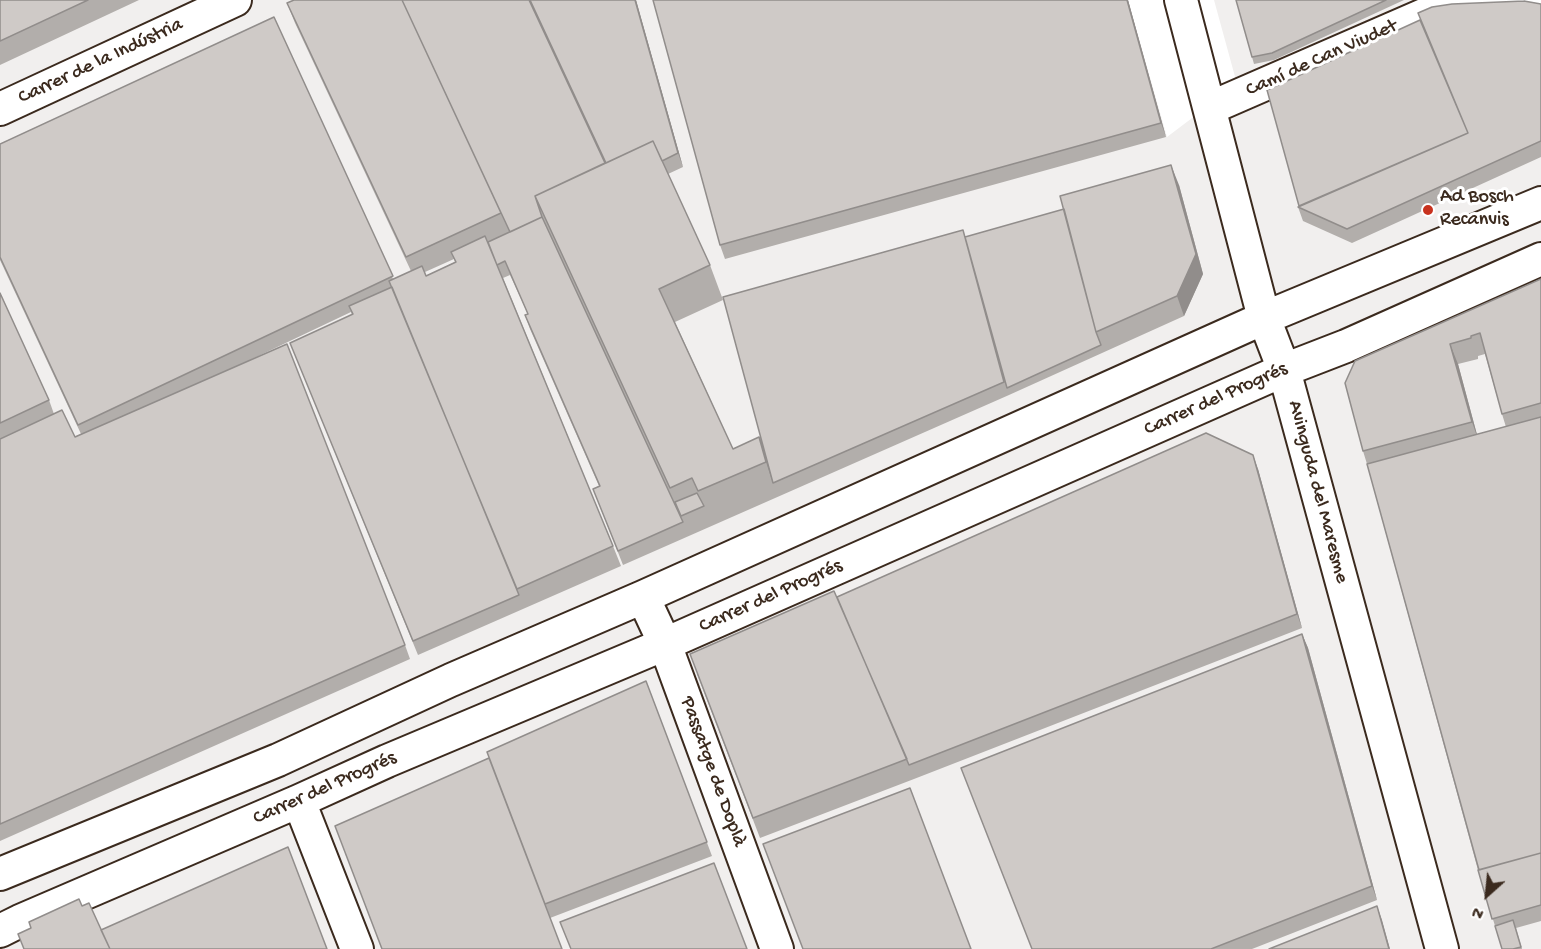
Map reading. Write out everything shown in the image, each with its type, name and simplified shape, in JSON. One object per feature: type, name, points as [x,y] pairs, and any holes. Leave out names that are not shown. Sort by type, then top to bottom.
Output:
[{"type":"street","name":"Carrer de la Indústria","points":[[0,109],[235,0]]},
{"type":"street","name":"Avinguda del Maresme","points":[[1181,0],[1264,318],[1284,370],[1442,949]]},
{"type":"street","name":"Camí de Can Viudet","points":[[1210,108],[1442,7],[1492,2],[1541,6]]},
{"type":"street","points":[[0,874],[278,760],[451,680],[642,597],[1264,318],[1541,203]]},
{"type":"street","name":"Carrer del Progrés","points":[[0,931],[387,761],[665,644],[1284,370],[1347,346],[1541,260]]},
{"type":"street","name":"Passatge de Doplà","points":[[642,597],[665,644],[777,949]]},
{"type":"street","points":[[299,801],[357,949]]},
{"type":"shaded area","points":[[0,0],[1128,0],[1167,137],[1237,84],[1214,0],[1541,0],[1541,949],[0,949]]},
{"type":"building","points":[[0,0],[88,0],[0,41]]},
{"type":"building","points":[[294,0],[402,0],[501,213],[406,257],[287,3]]},
{"type":"building","points":[[402,0],[529,0],[605,163],[535,196],[542,217],[510,232]]},
{"type":"building","points":[[530,0],[635,0],[678,153],[662,161],[653,141],[606,163]]},
{"type":"building","points":[[653,0],[1127,0],[1161,123],[720,245]]},
{"type":"building","points":[[1236,0],[1386,0],[1272,53],[1252,57]]},
{"type":"building","points":[[1524,1],[1541,4],[1541,141],[1347,229],[1298,207],[1468,133],[1418,13],[1432,7],[1452,4]]},
{"type":"building","points":[[274,17],[393,276],[78,425],[0,257],[0,144]]},
{"type":"building","points":[[1420,20],[1468,133],[1299,206],[1267,90]]},
{"type":"building","points":[[653,141],[710,265],[659,289],[733,449],[759,437],[766,462],[698,491],[692,478],[670,488],[535,196]]},
{"type":"building","points":[[1171,165],[1196,254],[1177,296],[1096,332],[1060,196]]},
{"type":"building","points":[[1064,209],[1101,345],[1007,388],[965,237]]},
{"type":"building","points":[[542,217],[683,522],[618,551],[593,489],[600,486],[525,315],[528,314],[505,261],[497,265],[488,242]]},
{"type":"building","points":[[963,230],[1004,382],[773,483],[723,297]]},
{"type":"building","points":[[485,236],[613,546],[517,589],[389,281],[422,266],[426,276],[456,262],[451,252]]},
{"type":"building","points":[[1541,279],[1541,403],[1502,414],[1480,333],[1450,344],[1472,422],[1363,451],[1345,383],[1355,361]]},
{"type":"building","points":[[392,287],[519,595],[413,641],[290,343],[353,314],[349,306]]},
{"type":"building","points":[[0,293],[49,400],[0,423]]},
{"type":"building","points":[[287,344],[405,645],[0,824],[0,439],[62,410],[75,437]]},
{"type":"building","points":[[1541,417],[1541,853],[1479,870],[1367,464]]},
{"type":"building","points":[[1206,433],[1253,455],[1297,614],[909,765],[837,597]]},
{"type":"building","points":[[697,493],[704,506],[681,516],[675,502]]},
{"type":"building","points":[[834,591],[907,759],[753,818],[690,654]]},
{"type":"building","points":[[1302,634],[1372,886],[1211,949],[1032,949],[961,768]]},
{"type":"building","points":[[646,681],[707,842],[545,904],[487,752]]},
{"type":"building","points":[[489,758],[562,949],[382,949],[335,826]]},
{"type":"building","points":[[910,788],[971,949],[803,949],[763,844]]},
{"type":"building","points":[[288,847],[327,949],[110,949],[101,930]]},
{"type":"building","points":[[1541,853],[1541,905],[1492,919],[1478,870]]},
{"type":"building","points":[[714,863],[747,949],[571,949],[560,922]]},
{"type":"building","points":[[79,899],[82,906],[89,903],[110,949],[24,949],[18,934],[31,928],[29,922]]},
{"type":"building","points":[[1377,906],[1389,949],[1269,949]]},
{"type":"building","points":[[1513,920],[1521,947],[1502,949],[1495,926]]},
{"type":"place","name":"Ad Bosch Recanvis","points":[[1428,210]]}]
